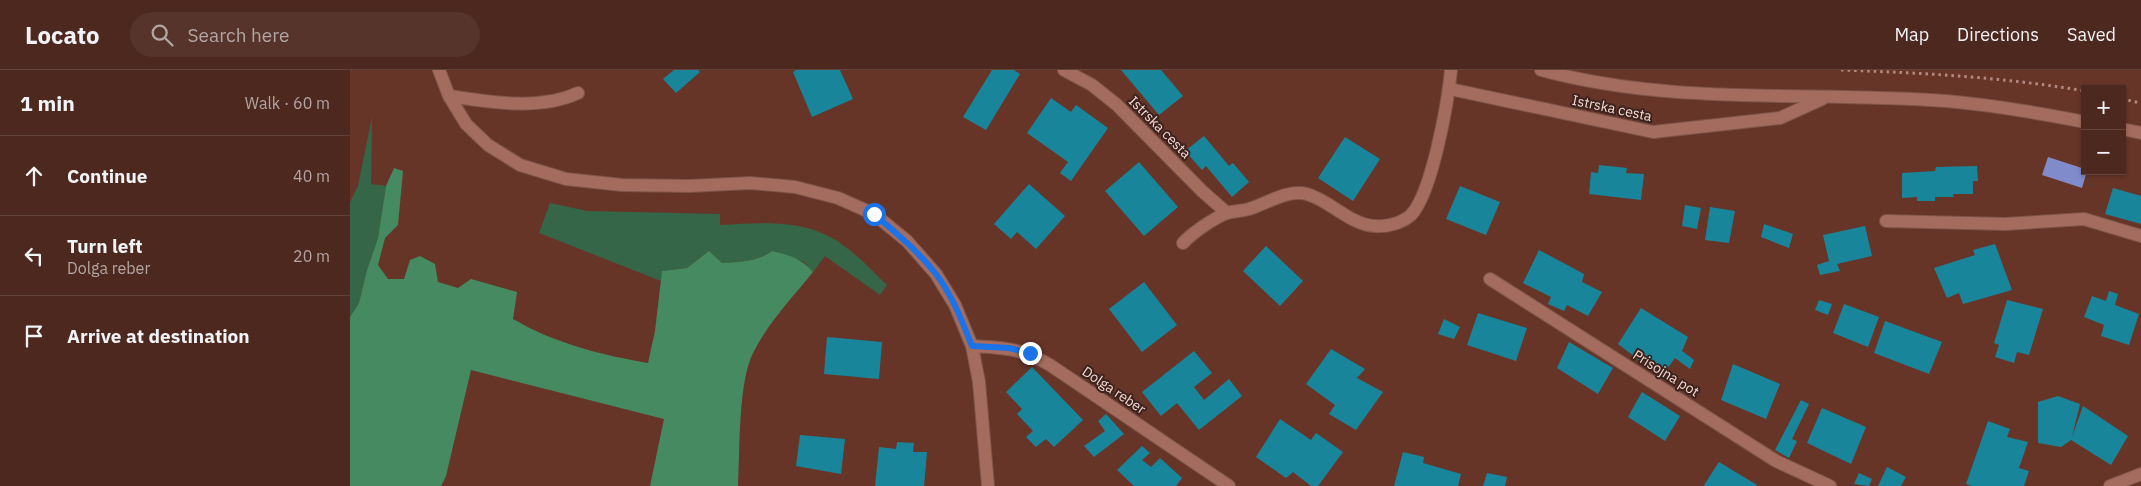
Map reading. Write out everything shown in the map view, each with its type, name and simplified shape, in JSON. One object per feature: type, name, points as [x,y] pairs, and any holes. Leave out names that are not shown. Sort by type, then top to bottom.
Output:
[{"type":"street","points":[[439,70],[449,96],[466,124],[488,145],[520,165],[566,179],[622,185],[750,183],[796,187],[838,198],[874,214],[907,242],[936,274],[955,305],[972,346],[980,382],[988,486]]},
{"type":"street","name":"Istrska cesta","points":[[1064,70],[1092,86],[1117,105],[1202,191],[1227,213]]},
{"type":"street","points":[[1183,243],[1190,236],[1227,213],[1263,205],[1298,192],[1310,195],[1334,206],[1354,220],[1374,226],[1393,225],[1409,216],[1420,203],[1431,172],[1450,89],[1451,70]]},
{"type":"street","points":[[1541,70],[1567,77],[1642,88],[1710,95],[1945,101],[2026,110],[2081,121]]},
{"type":"street","name":"Istrska cesta","points":[[1450,89],[1653,132],[1780,118],[1826,97]]},
{"type":"street","points":[[449,96],[486,101],[528,103],[563,100],[578,93]]},
{"type":"street","points":[[2126,130],[2141,133]]},
{"type":"street","points":[[1886,221],[2004,224],[2084,219],[2141,236]]},
{"type":"street","name":"Prisojna pot","points":[[1490,279],[1776,461],[1830,486]]},
{"type":"street","name":"Dolga reber","points":[[972,346],[1009,348],[1030,353],[1229,486]]},
{"type":"street","points":[[2110,486],[2141,474]]},
{"type":"path","points":[[1841,70],[1930,73],[1998,78],[2081,90]]},
{"type":"path","points":[[2126,100],[2141,103]]},
{"type":"green space","points":[[372,117],[371,184],[386,186],[378,238],[367,270],[359,303],[350,317],[350,202],[358,186]]},
{"type":"green space","points":[[394,168],[403,171],[398,225],[385,238],[378,265],[388,279],[404,279],[410,260],[420,256],[435,264],[438,282],[458,288],[471,279],[517,292],[513,319],[561,341],[613,356],[648,363],[655,331],[662,271],[687,268],[709,251],[722,263],[742,262],[766,255],[772,251],[795,258],[809,268],[813,272],[766,331],[748,366],[742,399],[738,486],[650,486],[664,419],[471,370],[446,476],[441,486],[350,486],[350,317],[359,303],[367,270],[378,238],[386,186]]},
{"type":"green space","points":[[550,203],[587,211],[720,214],[720,225],[769,223],[800,227],[830,237],[844,246],[887,285],[880,295],[825,256],[813,272],[804,262],[772,251],[766,255],[742,262],[722,263],[709,251],[687,268],[662,271],[661,281],[539,233]]},
{"type":"water","points":[[2048,157],[2081,168],[2081,175],[2086,175],[2082,188],[2042,175]]},
{"type":"building","points":[[674,70],[698,70],[700,72],[676,93],[663,79]]},
{"type":"building","points":[[796,70],[840,70],[853,99],[812,117],[793,72]]},
{"type":"building","points":[[992,70],[1014,70],[1020,74],[986,130],[963,117]]},
{"type":"building","points":[[1121,70],[1161,70],[1183,96],[1159,115]]},
{"type":"building","points":[[1051,98],[1071,112],[1076,105],[1108,128],[1071,181],[1060,173],[1068,162],[1027,133]]},
{"type":"building","points":[[1204,136],[1229,166],[1233,163],[1249,182],[1232,197],[1206,166],[1202,170],[1185,151]]},
{"type":"building","points":[[1345,137],[1380,159],[1353,201],[1318,178]]},
{"type":"building","points":[[1139,162],[1178,207],[1144,236],[1105,191]]},
{"type":"building","points":[[1599,165],[1627,168],[1626,173],[1644,174],[1641,200],[1589,194],[1591,172],[1598,173]]},
{"type":"building","points":[[1977,166],[1978,181],[1973,181],[1973,194],[1953,194],[1954,197],[1935,197],[1935,201],[1917,201],[1917,197],[1902,198],[1902,173],[1935,171],[1936,167]]},
{"type":"building","points":[[1029,184],[1065,216],[1036,249],[1017,232],[1011,239],[994,224]]},
{"type":"building","points":[[1460,186],[1500,202],[1486,235],[1446,219]]},
{"type":"building","points":[[2113,188],[2141,196],[2141,224],[2105,214]]},
{"type":"building","points":[[1685,205],[1701,208],[1697,229],[1682,226]]},
{"type":"building","points":[[1710,207],[1735,211],[1729,243],[1705,240]]},
{"type":"building","points":[[1764,224],[1793,234],[1789,248],[1761,237]]},
{"type":"building","points":[[1865,226],[1872,256],[1837,264],[1840,271],[1820,275],[1817,265],[1829,261],[1823,235]]},
{"type":"building","points":[[1995,244],[2012,290],[1963,304],[1959,293],[1947,298],[1934,268],[1975,255],[1973,250]]},
{"type":"building","points":[[1266,246],[1303,281],[1280,306],[1243,271]]},
{"type":"building","points":[[1539,250],[1584,274],[1582,282],[1602,292],[1588,316],[1567,305],[1564,311],[1548,304],[1551,297],[1523,283]]},
{"type":"building","points":[[1144,282],[1177,325],[1142,352],[1109,309]]},
{"type":"building","points":[[2109,291],[2118,294],[2115,305],[2139,314],[2129,345],[2101,336],[2104,325],[2084,317],[2092,296],[2106,301]]},
{"type":"building","points":[[1819,300],[1832,304],[1828,315],[1815,310]]},
{"type":"building","points":[[2007,300],[2043,309],[2029,355],[2017,352],[2014,363],[1995,357],[1999,345],[1994,343]]},
{"type":"building","points":[[1844,304],[1879,317],[1868,347],[1833,333]]},
{"type":"building","points":[[1641,308],[1688,337],[1682,351],[1694,360],[1690,369],[1675,358],[1661,377],[1618,344]]},
{"type":"building","points":[[1478,313],[1527,328],[1516,361],[1467,345]]},
{"type":"building","points":[[1444,319],[1460,327],[1454,339],[1438,334]]},
{"type":"building","points":[[1885,321],[1942,342],[1929,374],[1874,353]]},
{"type":"building","points":[[827,337],[882,342],[879,379],[824,374]]},
{"type":"building","points":[[1569,342],[1613,368],[1598,394],[1557,368]]},
{"type":"building","points":[[1331,349],[1365,369],[1357,378],[1383,392],[1356,430],[1329,414],[1335,405],[1306,384]]},
{"type":"building","points":[[1194,351],[1212,373],[1194,387],[1204,400],[1229,379],[1242,396],[1199,430],[1177,403],[1161,416],[1142,392]]},
{"type":"building","points":[[1733,364],[1780,384],[1766,419],[1721,400]]},
{"type":"building","points":[[1032,367],[1083,420],[1054,447],[1046,439],[1036,447],[1026,437],[1033,431],[1017,414],[1022,409],[1006,392]]},
{"type":"building","points":[[1642,392],[1680,416],[1665,441],[1628,417]]},
{"type":"building","points":[[2058,396],[2080,404],[2072,437],[2083,406],[2128,436],[2111,465],[2071,440],[2061,447],[2038,443],[2038,402]]},
{"type":"building","points":[[1801,400],[1809,404],[1792,439],[1797,441],[1789,458],[1775,450]]},
{"type":"building","points":[[1822,408],[1866,427],[1851,464],[1807,443]]},
{"type":"building","points":[[1106,414],[1124,434],[1094,457],[1084,446],[1105,431],[1098,421]]},
{"type":"building","points":[[1280,419],[1311,440],[1316,433],[1343,452],[1318,486],[1311,486],[1293,472],[1286,478],[1256,457]]},
{"type":"building","points":[[1988,421],[2010,429],[2007,437],[2028,442],[2019,468],[2029,471],[2024,486],[1972,486],[1966,484]]},
{"type":"building","points":[[800,435],[845,439],[841,474],[796,466]]},
{"type":"building","points":[[897,442],[914,443],[913,452],[927,452],[924,486],[875,486],[879,447],[896,449]]},
{"type":"building","points":[[1142,446],[1150,453],[1142,460],[1151,467],[1160,458],[1182,478],[1176,486],[1134,486],[1117,470]]},
{"type":"building","points":[[1403,452],[1424,457],[1423,463],[1461,474],[1458,486],[1394,486]]},
{"type":"building","points":[[1719,462],[1757,485],[1705,486]]},
{"type":"building","points":[[1887,467],[1906,477],[1901,486],[1878,486]]},
{"type":"building","points":[[1487,473],[1507,477],[1505,486],[1483,486]]},
{"type":"building","points":[[1859,473],[1872,479],[1869,486],[1854,484]]},
{"type":"route","points":[[874,214],[907,242],[936,274],[955,305],[972,346],[1009,348],[1030,353]]}]
